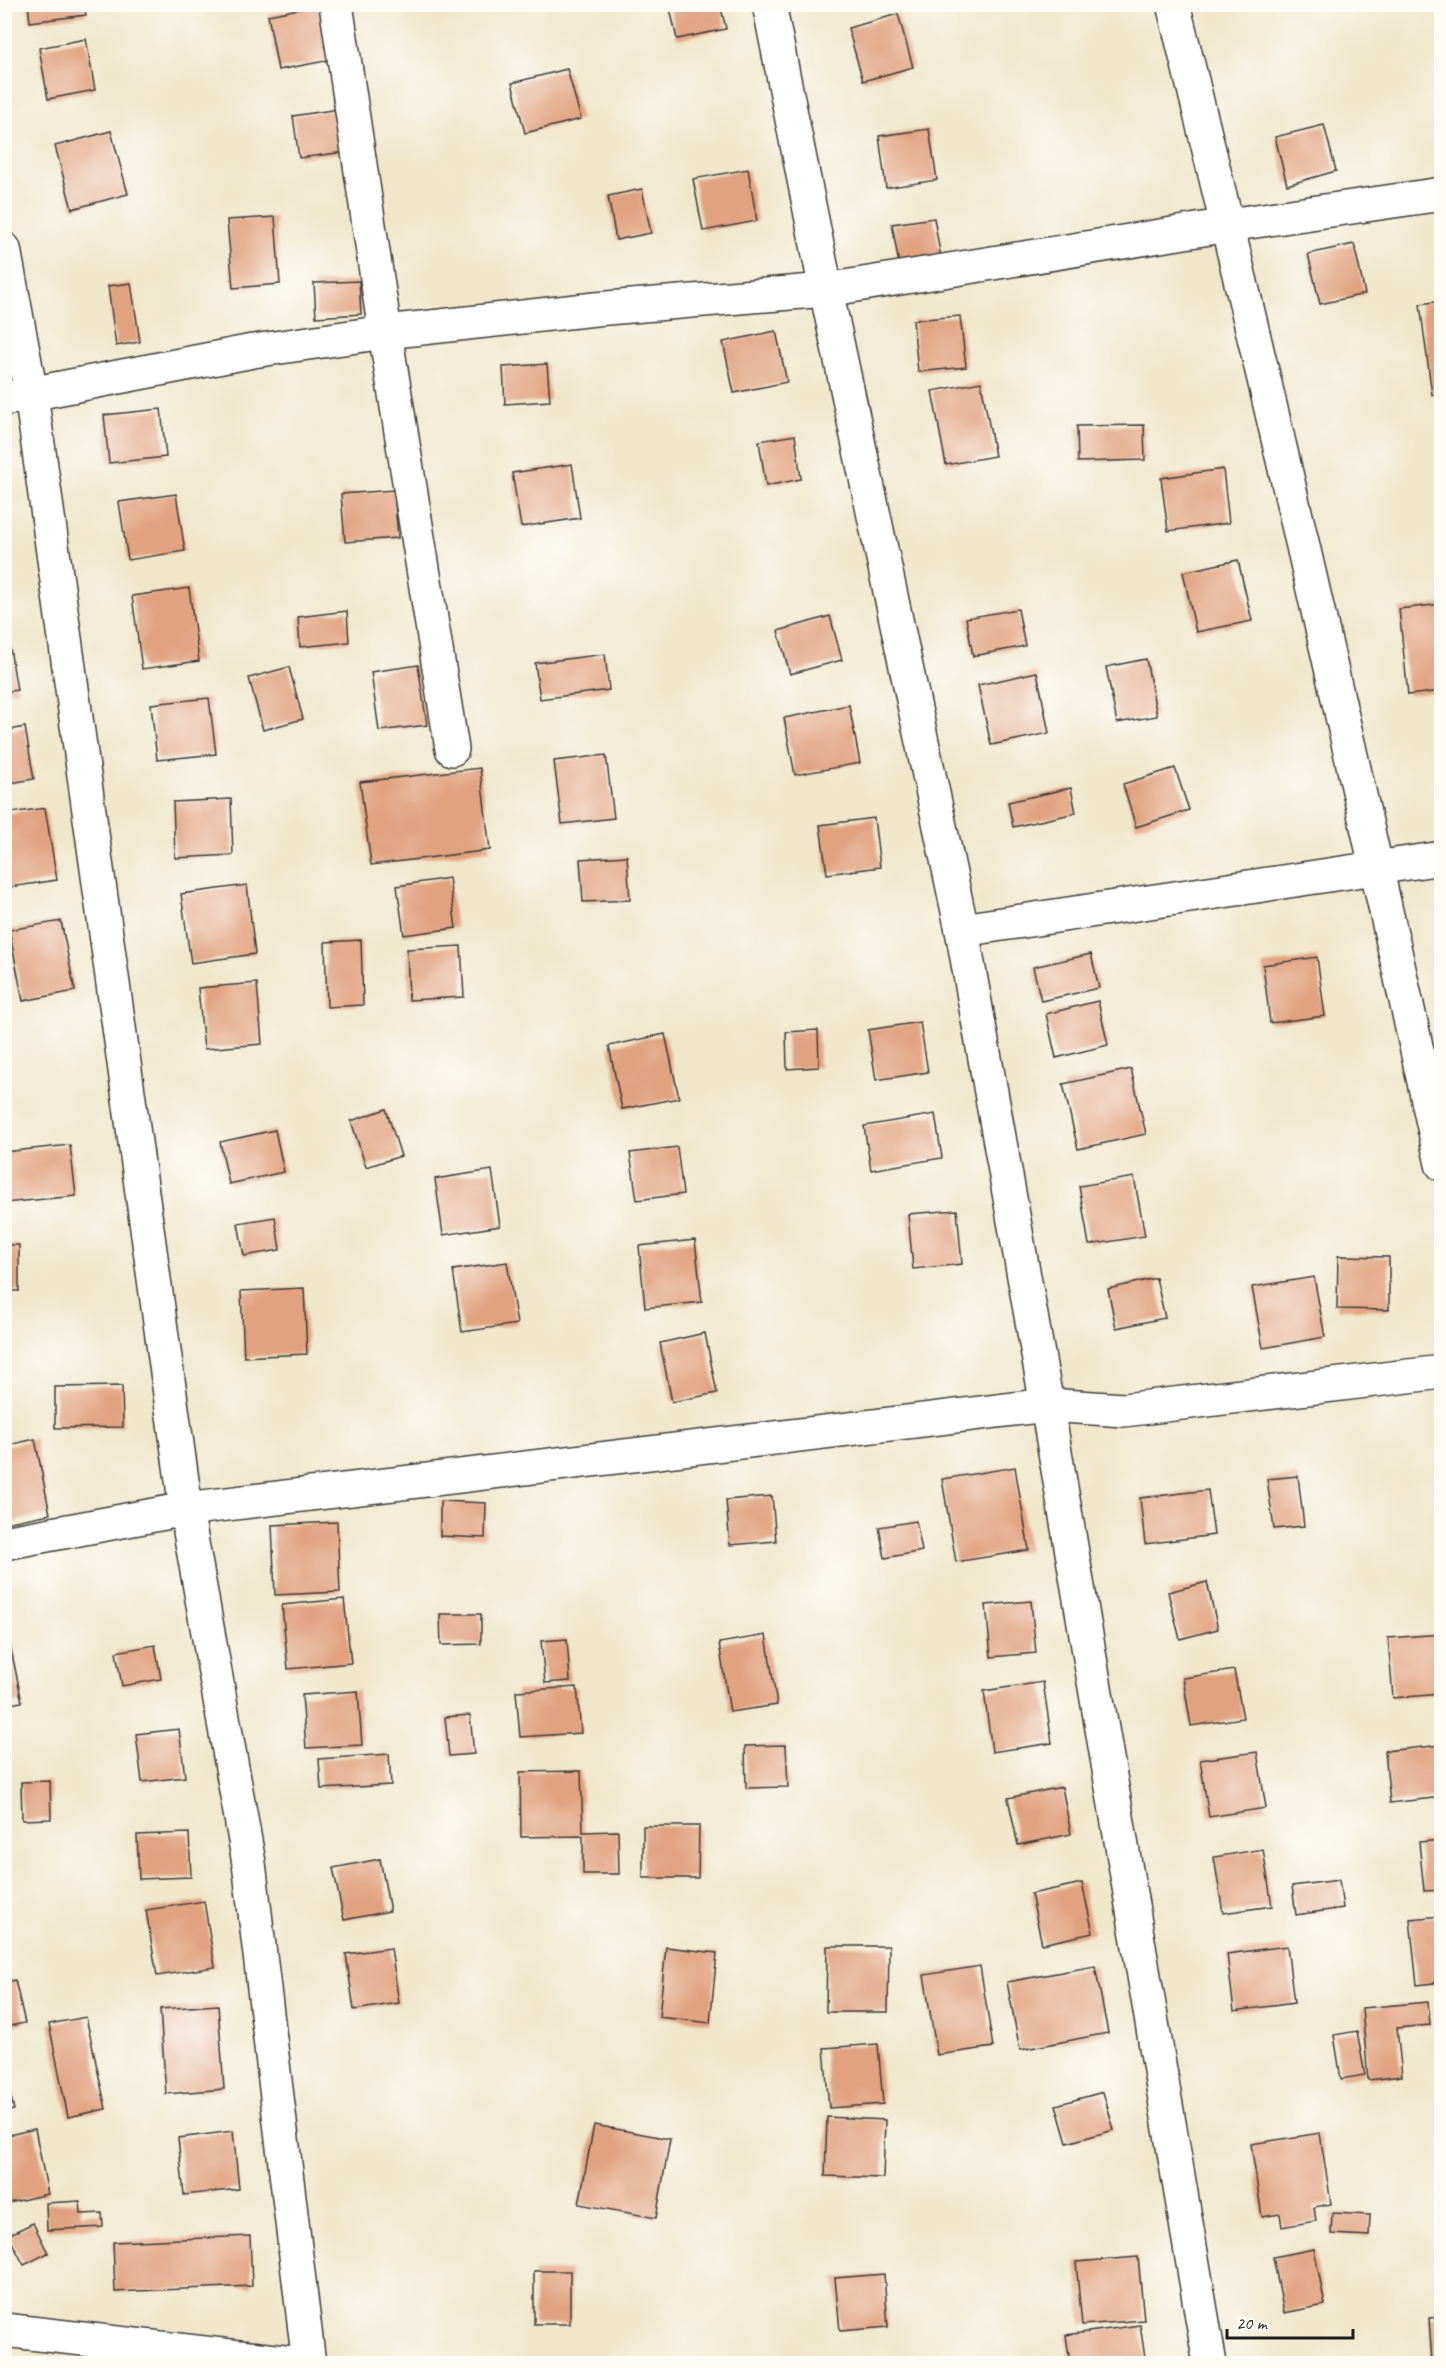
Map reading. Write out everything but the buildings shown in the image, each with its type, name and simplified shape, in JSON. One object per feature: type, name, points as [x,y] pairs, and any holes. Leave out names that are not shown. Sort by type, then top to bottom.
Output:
[{"type":"street","points":[[336,4],[385,332],[452,749]]},
{"type":"street","points":[[769,4],[826,290],[962,930],[1047,1405],[1210,2364]]},
{"type":"street","points":[[1173,4],[1228,225],[1377,867],[1442,1164]]},
{"type":"street","points":[[18,396],[253,351],[385,332],[595,309],[826,290],[1228,225],[1442,194]]},
{"type":"street","points":[[4,249],[18,396],[186,1509],[249,1863],[309,2364]]},
{"type":"street","points":[[962,930],[1442,858]]},
{"type":"street","points":[[4,1543],[186,1509],[1047,1405],[1124,1410],[1442,1372]]},
{"type":"street","points":[[4,2330],[302,2364]]}]
